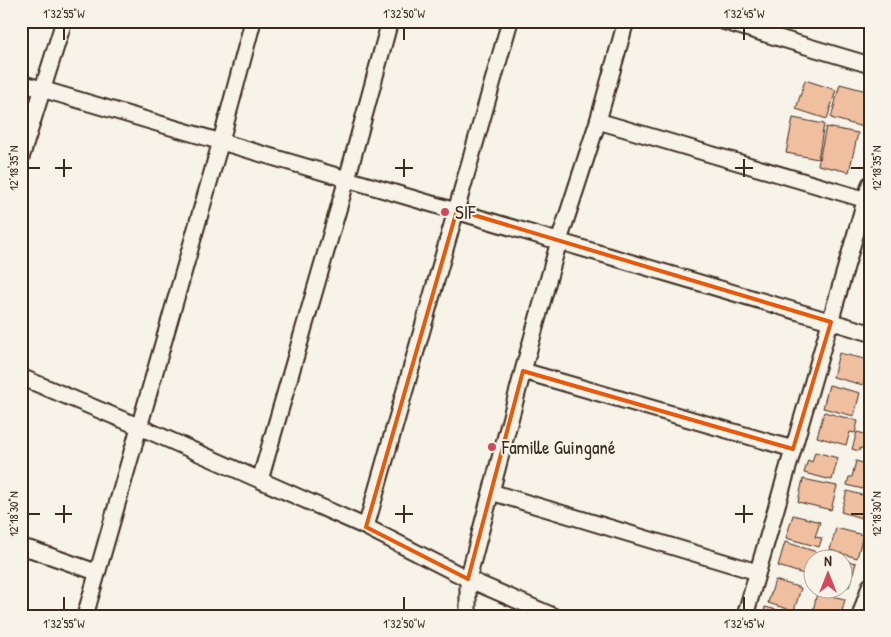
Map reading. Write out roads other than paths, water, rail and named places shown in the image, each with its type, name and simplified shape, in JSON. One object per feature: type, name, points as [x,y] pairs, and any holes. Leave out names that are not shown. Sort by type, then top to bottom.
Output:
[{"type":"street","points":[[21,158],[64,21]]},
{"type":"street","points":[[85,616],[254,21]]},
{"type":"street","points":[[260,480],[347,179],[390,21]]},
{"type":"street","points":[[366,527],[510,21]]},
{"type":"street","points":[[468,616],[468,579],[523,371],[559,241],[598,121],[626,21]]},
{"type":"street","points":[[722,21],[870,65]]},
{"type":"street","points":[[21,84],[457,210],[870,333]]},
{"type":"street","points":[[598,121],[868,200]]},
{"type":"street","points":[[745,616],[868,200],[870,184]]},
{"type":"street","points":[[523,371],[793,449]]},
{"type":"street","points":[[21,378],[140,427],[366,527],[468,579],[552,616]]},
{"type":"street","points":[[491,492],[757,572]]},
{"type":"street","points":[[21,547],[96,572]]},
{"type":"street","points":[[865,607],[870,586]]},
{"type":"place","name":"SIF","points":[[445,212]]},
{"type":"place","name":"Famille Guingané","points":[[492,447]]}]
